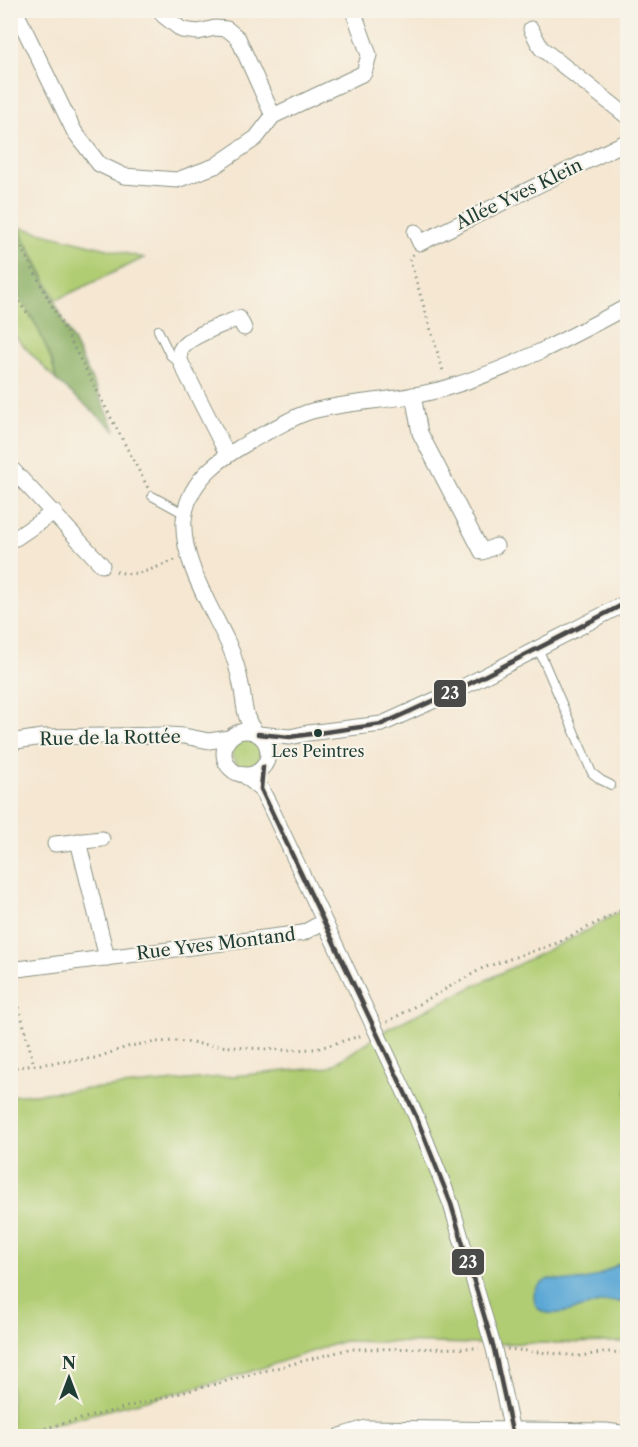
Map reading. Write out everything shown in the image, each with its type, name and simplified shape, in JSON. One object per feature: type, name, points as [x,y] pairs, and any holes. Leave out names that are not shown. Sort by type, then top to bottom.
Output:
[{"type":"street","points":[[15,10],[74,131],[99,164],[124,176],[177,180],[215,166],[256,138],[273,116],[364,73],[369,56],[353,10]]},
{"type":"street","points":[[160,10],[182,30],[198,32],[215,28],[227,29],[238,38],[273,116]]},
{"type":"street","points":[[531,29],[541,48],[627,117]]},
{"type":"street","name":"Allée Yves Klein","points":[[418,237],[627,141]]},
{"type":"street","points":[[261,789],[266,762],[266,744],[253,729],[234,656],[188,555],[184,536],[185,514],[192,493],[200,480],[227,454],[298,416],[312,411],[413,395],[504,369],[537,355],[627,306]]},
{"type":"street","points":[[227,454],[179,358],[180,351],[191,339],[239,318],[244,328]]},
{"type":"street","points":[[413,395],[420,433],[482,552],[496,546]]},
{"type":"street","points":[[10,467],[102,565]]},
{"type":"street","points":[[10,539],[16,538],[54,512]]},
{"type":"street","points":[[224,756],[226,743],[233,736],[253,729],[290,737],[382,724],[457,690],[627,602]]},
{"type":"street","name":"Rue de la Rottée","points":[[10,742],[42,737],[168,735],[209,741],[233,736]]},
{"type":"street","points":[[244,775],[251,775],[290,737]]},
{"type":"street","points":[[209,741],[224,756],[231,769],[244,775],[261,789],[416,1116],[451,1204],[494,1349],[512,1433]]},
{"type":"street","points":[[55,844],[102,838]]},
{"type":"street","points":[[78,841],[107,958]]},
{"type":"street","name":"Rue Yves Montand","points":[[10,972],[303,933],[323,922]]},
{"type":"street","points":[[340,1437],[366,1428],[512,1433],[606,1431],[627,1434]]},
{"type":"lane","points":[[158,330],[170,355],[182,365]]},
{"type":"lane","points":[[152,496],[185,514]]},
{"type":"lane","points":[[538,648],[592,773],[611,784]]},
{"type":"path","points":[[10,226],[152,496]]},
{"type":"path","points":[[418,237],[410,260],[446,381],[458,384]]},
{"type":"path","points":[[10,286],[30,316]]},
{"type":"path","points":[[102,565],[123,574],[135,574],[188,555]]},
{"type":"path","points":[[10,1068],[95,1058],[130,1046],[156,1042],[176,1041],[250,1048],[316,1049],[376,1030],[391,1019],[483,968],[556,943],[627,907]]},
{"type":"path","points":[[10,972],[34,1065]]},
{"type":"path","points":[[16,1437],[349,1348],[494,1349],[580,1356],[608,1352],[627,1353]]},
{"type":"green space","points":[[11,205],[19,227],[116,431],[56,380],[53,364],[38,328],[11,281]]},
{"type":"green space","points":[[19,227],[144,258],[56,300]]},
{"type":"green space","points":[[10,281],[49,353],[56,380],[11,332]]},
{"type":"green space","points":[[246,739],[256,743],[260,753],[256,763],[246,767],[236,763],[232,753],[236,743]]},
{"type":"green space","points":[[627,907],[627,1342],[476,1344],[344,1341],[228,1379],[11,1435],[11,1096],[330,1067],[389,1028],[588,930]]},
{"type":"water","points":[[627,1259],[627,1302],[604,1302],[575,1310],[552,1313],[543,1312],[536,1306],[535,1290],[549,1279],[580,1281],[588,1279],[602,1274]]},
{"type":"transit line","name":"23","points":[[258,734],[290,737],[382,724],[457,690],[628,602]]},
{"type":"transit line","name":"23","points":[[263,767],[261,789],[416,1116],[451,1204],[494,1349],[513,1436]]},
{"type":"place","name":"Les Peintres","points":[[318,733]]}]
